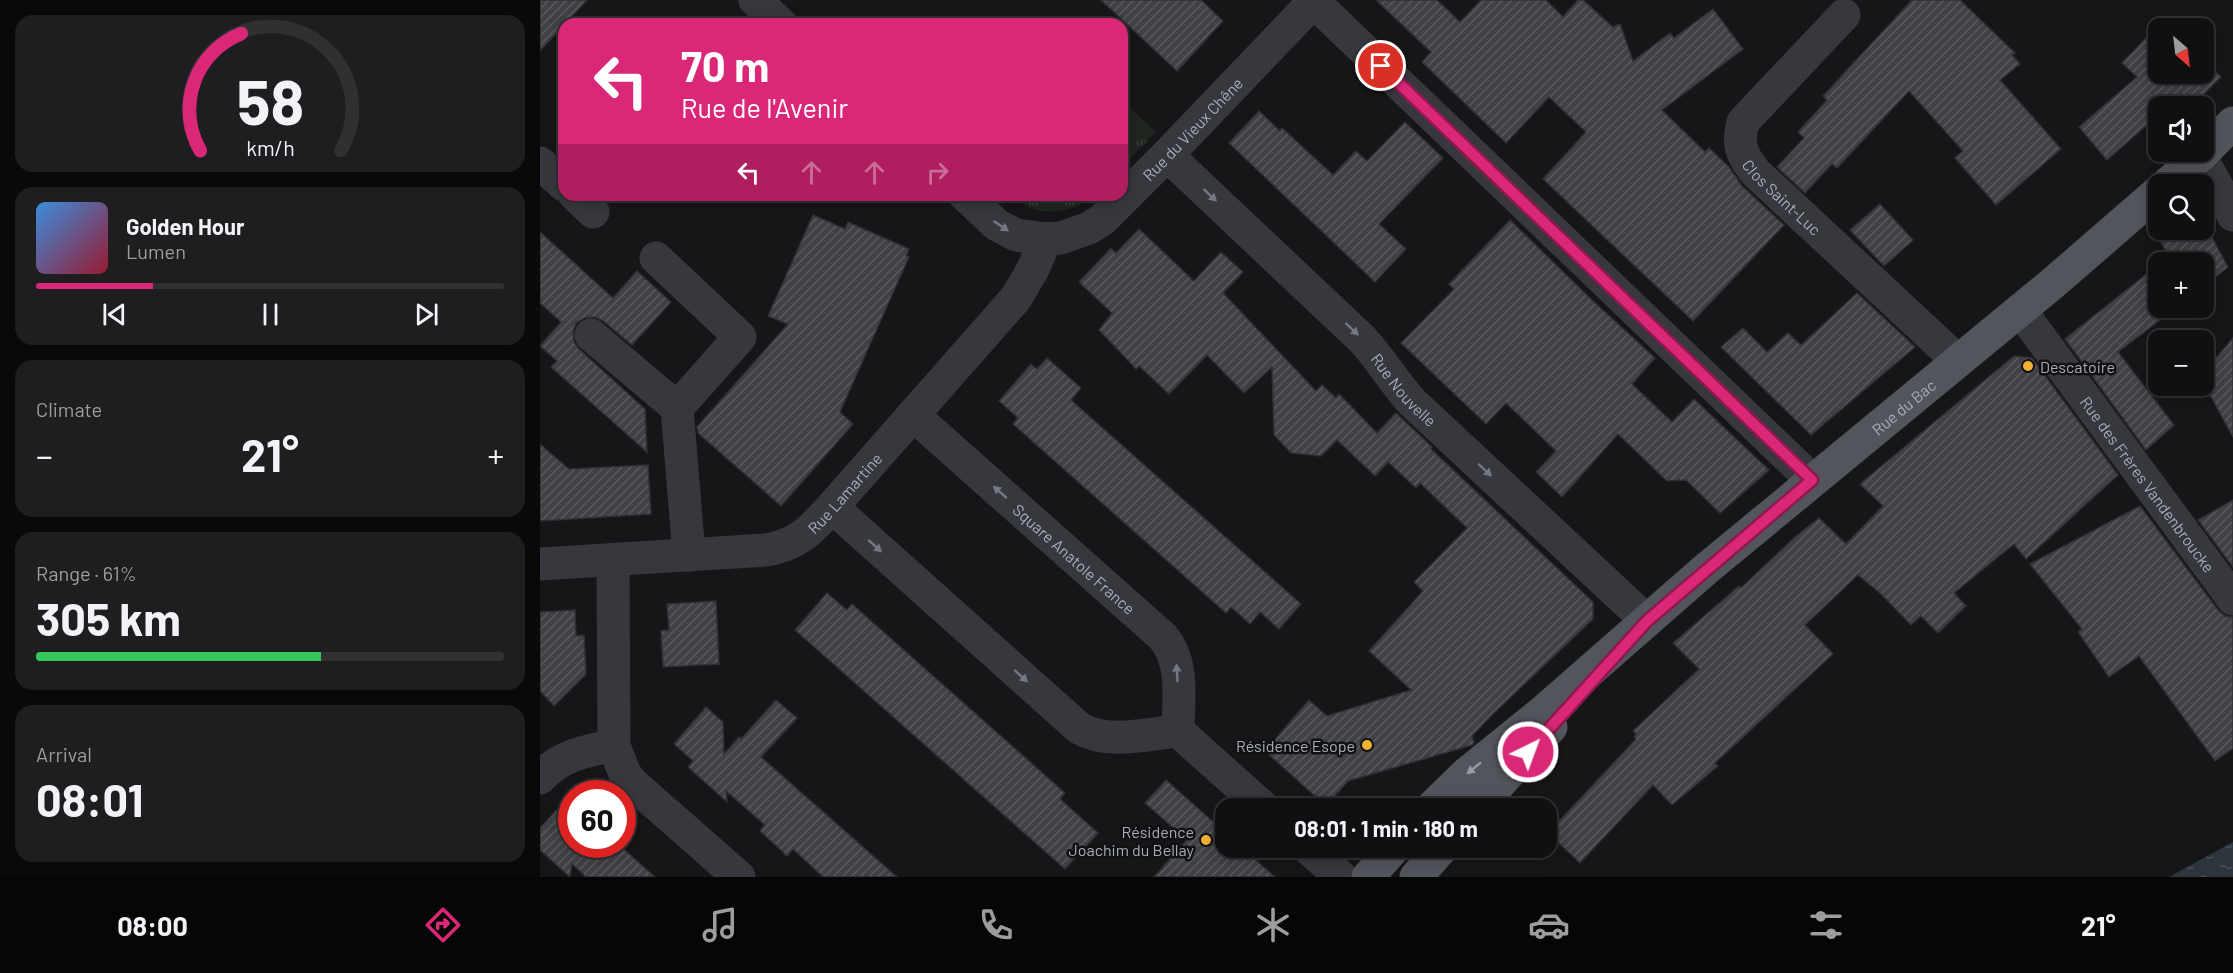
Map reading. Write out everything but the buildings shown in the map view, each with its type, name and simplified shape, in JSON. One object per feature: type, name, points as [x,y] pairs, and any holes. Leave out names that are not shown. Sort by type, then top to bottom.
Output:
[{"type":"main road","points":[[2214,142],[2233,123]]},
{"type":"main road","points":[[2179,174],[2193,162]]},
{"type":"main road","name":"Rue du Bac","points":[[1441,798],[1467,773],[1545,710],[1812,480],[2020,310],[2148,201]]},
{"type":"main road","name":"Rue du Bac","points":[[1486,798],[1647,621]]},
{"type":"main road","points":[[1368,877],[1385,858]]},
{"type":"main road","points":[[1416,877],[1434,858]]},
{"type":"street","points":[[755,0],[774,18]]},
{"type":"street","points":[[1314,0],[1812,480]]},
{"type":"street","name":"Rue du Vieux Chêne","points":[[1128,193],[1314,0]]},
{"type":"street","name":"Clos Saint-Luc","points":[[1844,15],[1743,122],[1739,135],[1741,148],[1755,172],[1957,360]]},
{"type":"street","name":"Rue Nouvelle","points":[[1167,155],[1362,339],[1413,403],[1647,621]]},
{"type":"street","points":[[2203,162],[2233,215]]},
{"type":"street","points":[[540,164],[558,180]]},
{"type":"street","name":"Rue du Vieux Chêne","points":[[971,201],[997,225],[1007,231],[1017,235],[1046,239],[1076,234],[1102,219],[1120,201]]},
{"type":"street","name":"Rue Lamartine","points":[[540,564],[766,550],[790,544],[810,531],[1016,298],[1033,269],[1046,239]]},
{"type":"street","points":[[656,258],[741,337],[677,408]]},
{"type":"street","name":"Rue des Frères Vandenbroucke","points":[[2020,310],[2233,599]]},
{"type":"street","points":[[591,335],[677,408],[689,555]]},
{"type":"street","name":"Square Anatole France","points":[[913,415],[1163,637],[1170,646],[1178,665],[1178,731]]},
{"type":"street","points":[[832,507],[1080,728],[1089,734],[1108,737],[1178,731],[1253,798]]},
{"type":"street","points":[[613,560],[614,746],[625,774],[633,784],[739,877]]},
{"type":"street","points":[[540,778],[559,762],[575,755],[591,749],[614,746]]},
{"type":"street","points":[[1319,858],[1341,877]]},
{"type":"green space","points":[[1128,106],[1156,132],[1128,161]]},
{"type":"green space","points":[[1016,201],[1087,201],[1062,210],[1033,209]]},
{"type":"water","points":[[2233,842],[2233,877],[2169,877]]},
{"type":"place","name":"Descatoire","points":[[2028,366]]},
{"type":"place","name":"Résidence Esope","points":[[1367,745]]},
{"type":"place","name":"Résidence Joachim du Bellay","points":[[1206,840]]},
{"type":"route","points":[[1381,66],[1812,480],[1647,621],[1528,752]]}]
